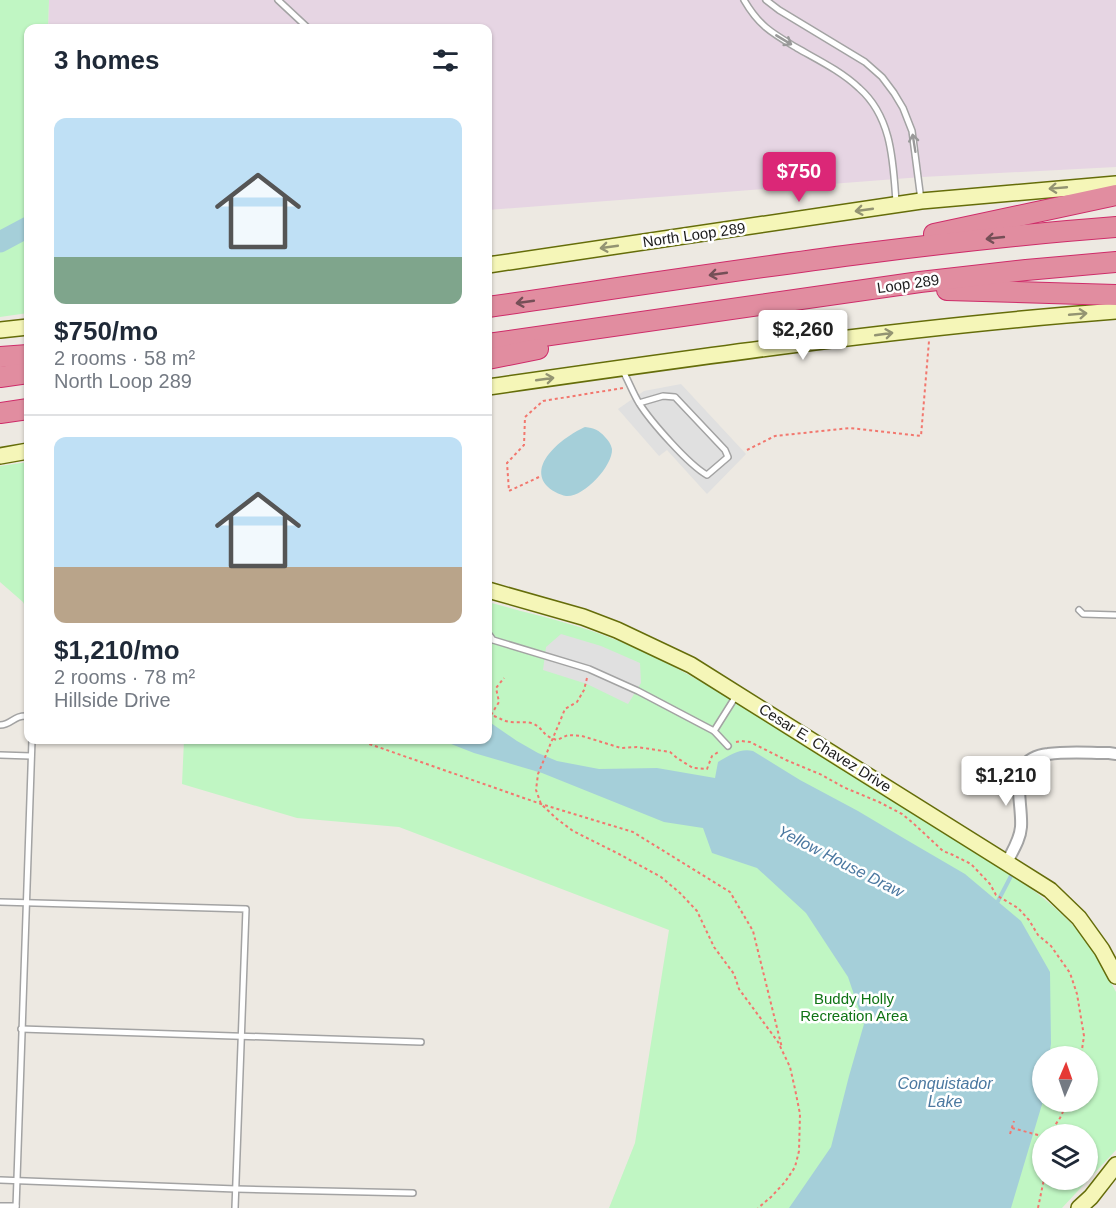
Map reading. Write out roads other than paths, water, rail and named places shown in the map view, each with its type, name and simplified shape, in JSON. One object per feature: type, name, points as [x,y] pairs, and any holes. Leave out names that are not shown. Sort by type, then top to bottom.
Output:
[{"type":"highway","points":[[749,270],[1116,195]]},
{"type":"highway","points":[[492,306],[969,241],[1116,227]]},
{"type":"highway","name":"Loop 289","points":[[492,343],[920,282],[1116,262]]},
{"type":"highway","points":[[848,293],[893,295],[938,290],[965,290],[1116,295]]},
{"type":"highway","points":[[492,357],[628,334],[666,318]]},
{"type":"highway","points":[[0,357],[24,355]]},
{"type":"highway","points":[[0,377],[24,374]]},
{"type":"highway","points":[[0,413],[24,410]]},
{"type":"main road","name":"North Loop 289","points":[[492,264],[921,201],[1116,184]]},
{"type":"main road","points":[[492,386],[716,354],[959,324],[1116,310]]},
{"type":"main road","points":[[0,330],[24,327]]},
{"type":"main road","points":[[0,456],[24,452]]},
{"type":"main road","name":"Cesar E. Chavez Drive","points":[[492,591],[583,617],[617,630],[691,665],[1050,890],[1079,918],[1102,950],[1116,976]]},
{"type":"main road","points":[[1079,1208],[1091,1197],[1116,1165]]},
{"type":"street","points":[[1007,862],[1018,842],[1021,827],[1018,786],[1025,765],[1033,758],[1046,754],[1116,754]]},
{"type":"lane","points":[[278,0],[304,24]]},
{"type":"lane","points":[[744,0],[754,18],[769,31],[844,76],[872,101],[881,115],[888,134],[896,205]]},
{"type":"lane","points":[[766,0],[778,10],[866,62],[882,77],[903,108],[912,131],[921,201]]},
{"type":"lane","points":[[621,368],[639,403],[698,470],[707,475],[728,457],[725,450],[675,397],[663,396],[639,403]]},
{"type":"lane","points":[[1079,610],[1083,614],[1116,615]]},
{"type":"lane","points":[[492,639],[589,669],[638,691],[714,731],[728,746]]},
{"type":"lane","points":[[714,731],[738,694]]},
{"type":"lane","points":[[0,725],[5,725],[20,715],[24,716]]},
{"type":"lane","points":[[0,1206],[16,1207],[32,744]]},
{"type":"lane","points":[[0,755],[31,756]]},
{"type":"lane","points":[[0,902],[246,909],[235,1208]]},
{"type":"lane","points":[[21,1029],[421,1042]]},
{"type":"lane","points":[[0,1180],[413,1193]]},
{"type":"water","points":[[585,427],[596,430],[606,438],[612,447],[611,456],[596,480],[573,495],[561,495],[546,485],[542,476],[542,467],[552,450]]},
{"type":"water","name":"Conquistador Lake","points":[[492,724],[517,741],[557,761],[599,769],[657,768],[715,778],[718,762],[739,751],[753,751],[965,874],[1021,921],[1050,972],[1051,1044],[1051,1046],[1032,1046],[1032,1112],[1040,1112],[1036,1124],[1032,1124],[1032,1138],[1011,1208],[789,1208],[831,1147],[864,1024],[848,977],[806,913],[757,868],[712,853],[703,828],[664,822],[542,773],[451,744],[492,744]]},
{"type":"waterway","name":"Yellow House Draw","points":[[0,242],[24,229]]},
{"type":"waterway","points":[[998,901],[1011,876]]},
{"type":"park label","name":"Buddy Holly Recreation Area","points":[[854,1008]]}]
